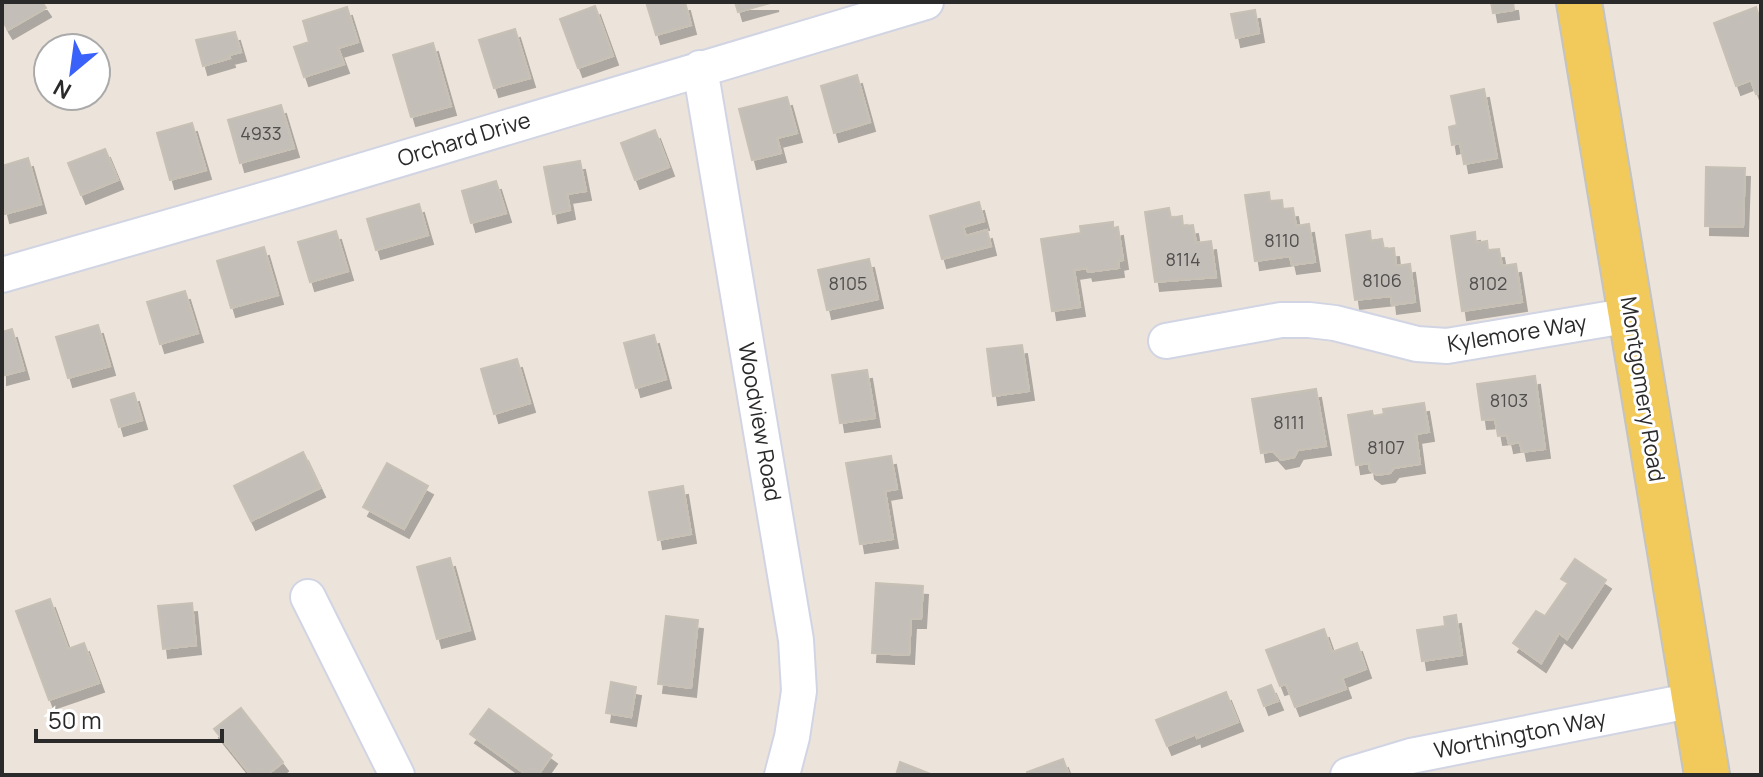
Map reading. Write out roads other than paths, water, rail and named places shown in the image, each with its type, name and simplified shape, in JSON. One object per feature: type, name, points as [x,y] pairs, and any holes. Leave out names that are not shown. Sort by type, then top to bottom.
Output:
[{"type":"main road","name":"Montgomery Road","points":[[1579,2],[1707,775]]},
{"type":"street","name":"Orchard Drive","points":[[2,275],[926,2]]},
{"type":"street","name":"Woodview Road","points":[[700,68],[796,640],[799,691],[782,775]]},
{"type":"street","name":"Kylemore Way","points":[[1166,341],[1281,320],[1309,320],[1335,323],[1417,344],[1447,346],[1631,315]]},
{"type":"street","points":[[308,597],[397,775]]},
{"type":"street","name":"Worthington Way","points":[[1348,775],[1411,756],[1694,700]]}]
